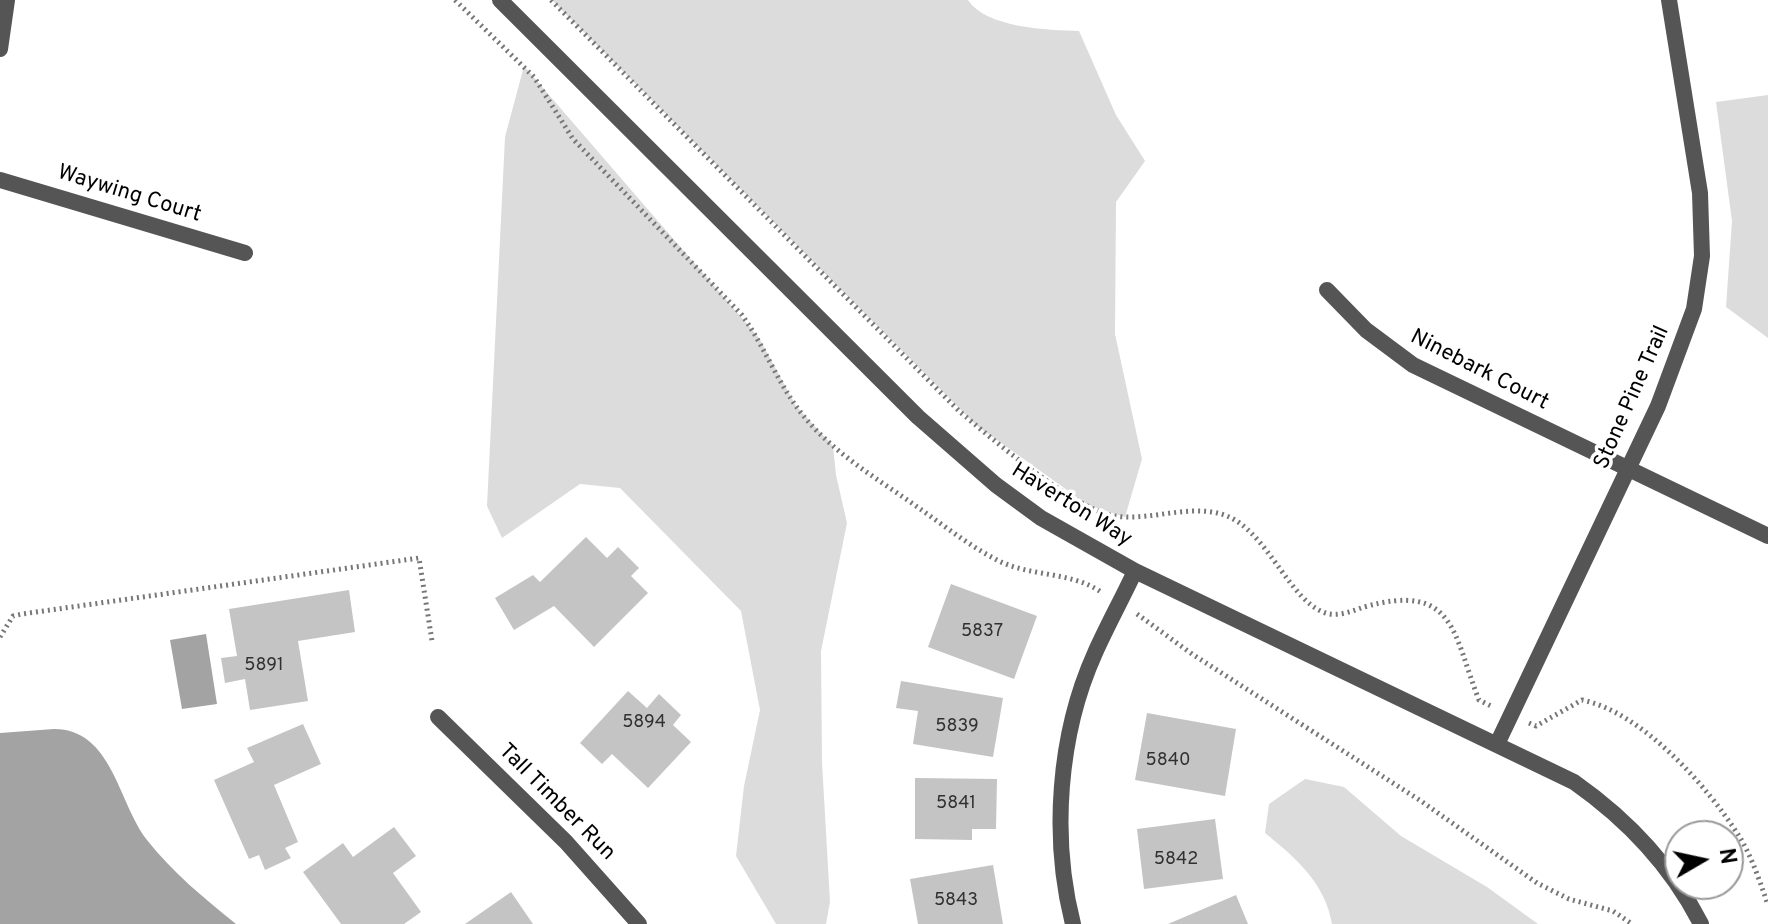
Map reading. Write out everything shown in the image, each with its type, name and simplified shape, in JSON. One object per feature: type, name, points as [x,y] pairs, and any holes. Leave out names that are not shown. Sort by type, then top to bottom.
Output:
[{"type":"street","points":[[0,49],[7,0]]},
{"type":"street","name":"Haverton Way","points":[[500,0],[958,454],[1041,518],[1135,571],[1498,742],[1574,782],[1616,813],[1660,860],[1701,924]]},
{"type":"street","name":"Stone Pine Trail","points":[[1498,742],[1673,371],[1694,309],[1702,256],[1700,193],[1669,0]]},
{"type":"street","name":"Waywing Court","points":[[0,180],[245,253]]},
{"type":"street","name":"Ninebark Court","points":[[1327,290],[1366,330],[1413,365],[1768,536]]},
{"type":"street","points":[[1073,924],[1066,897],[1062,776],[1076,707],[1093,656],[1135,571]]},
{"type":"street","name":"Tall Timber Run","points":[[438,717],[566,842],[639,924]]},
{"type":"path","points":[[455,0],[534,77],[573,139],[742,315],[796,406],[825,439],[986,554],[1013,566],[1043,571],[1096,588],[1421,801],[1537,883],[1569,899],[1613,911],[1632,924]]},
{"type":"path","points":[[551,0],[959,411],[1016,456],[1088,505],[1111,516],[1188,512],[1233,519],[1267,550],[1306,600],[1325,613],[1345,612],[1399,598],[1425,604],[1449,622],[1459,637],[1479,700],[1509,716],[1536,726],[1582,700],[1638,728],[1682,766],[1724,815],[1747,852],[1768,905]]},
{"type":"path","points":[[0,637],[13,616],[22,614],[419,558],[432,641]]},
{"type":"shaded area","points":[[552,0],[968,0],[989,17],[1003,22],[1079,31],[1116,115],[1145,161],[1116,202],[1115,334],[1142,459],[1125,517],[1088,505],[976,425]]},
{"type":"shaded area","points":[[524,66],[759,338],[796,406],[833,446],[847,523],[821,651],[822,762],[830,902],[826,924],[776,924],[736,856],[744,786],[760,710],[741,611],[620,488],[580,484],[502,538],[487,506],[505,137]]},
{"type":"shaded area","points":[[1768,95],[1768,338],[1726,307],[1732,221],[1716,102]]},
{"type":"shaded area","points":[[206,634],[217,704],[182,709],[170,640]]},
{"type":"shaded area","points":[[54,729],[73,732],[89,741],[111,770],[147,840],[178,874],[236,924],[0,924],[0,733]]},
{"type":"shaded area","points":[[1305,779],[1344,787],[1401,836],[1487,887],[1538,924],[1332,924],[1323,896],[1308,872],[1265,833],[1269,804]]},
{"type":"building","points":[[586,537],[607,558],[618,547],[639,568],[631,576],[648,593],[594,647],[554,606],[514,630],[495,598],[533,575],[540,582]]},
{"type":"building","points":[[951,584],[1037,616],[1014,679],[928,647]]},
{"type":"building","points":[[349,590],[355,632],[298,641],[308,701],[250,710],[245,679],[225,683],[221,658],[237,656],[229,609]]},
{"type":"building","points":[[901,681],[1003,698],[993,757],[913,744],[918,711],[896,708]]},
{"type":"building","points":[[628,691],[647,708],[659,694],[681,715],[673,725],[691,742],[648,788],[612,754],[602,764],[580,743]]},
{"type":"building","points":[[1147,713],[1236,729],[1225,796],[1135,780]]},
{"type":"building","points":[[303,724],[321,764],[274,785],[298,842],[285,848],[291,858],[265,870],[259,855],[249,859],[214,780],[254,762],[247,748]]},
{"type":"building","points":[[915,778],[997,779],[996,829],[972,829],[972,840],[915,839]]},
{"type":"building","points":[[1215,819],[1223,879],[1144,889],[1137,829]]},
{"type":"building","points":[[394,827],[416,856],[393,873],[421,912],[404,924],[341,924],[303,872],[343,843],[353,857]]},
{"type":"building","points":[[993,865],[1003,924],[918,924],[910,879]]},
{"type":"building","points":[[511,892],[533,924],[465,924]]},
{"type":"building","points":[[1236,895],[1248,924],[1168,924]]}]
